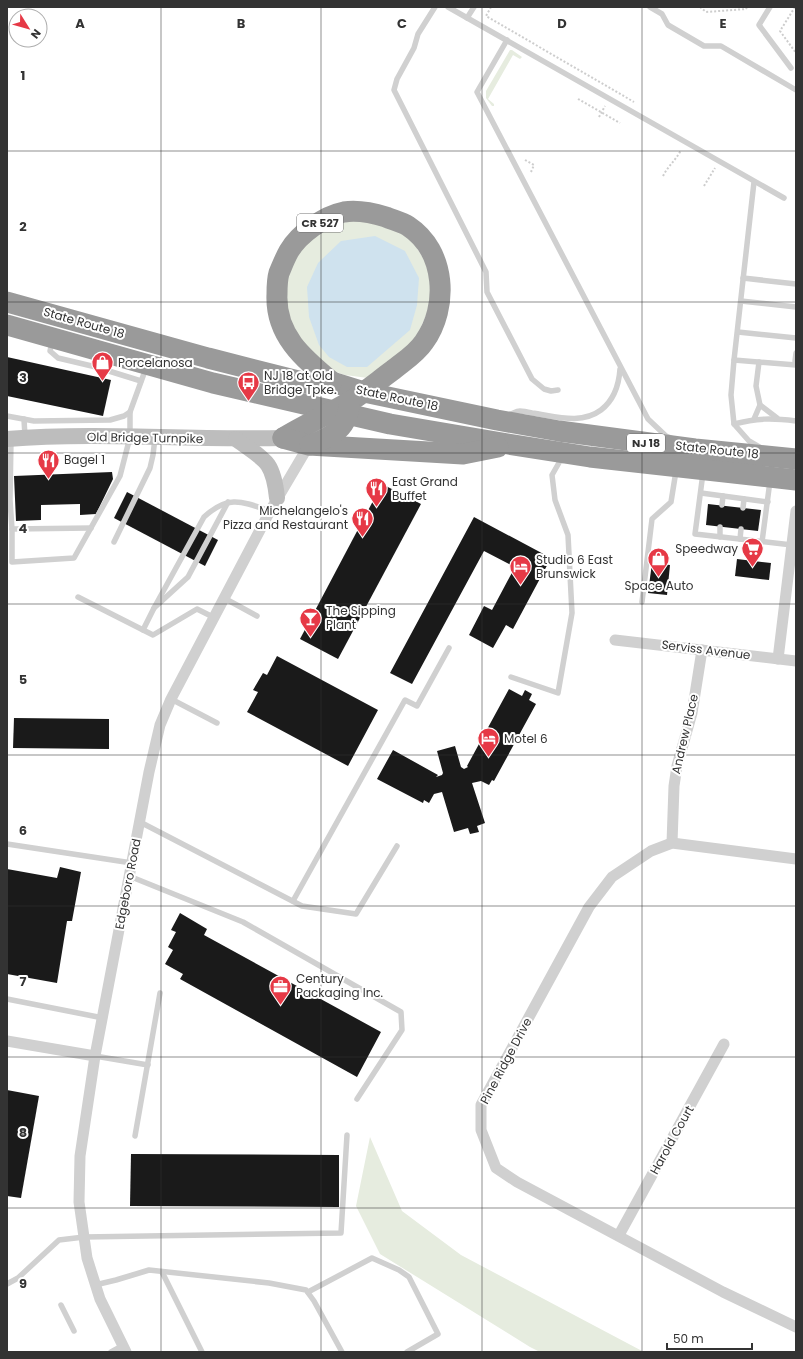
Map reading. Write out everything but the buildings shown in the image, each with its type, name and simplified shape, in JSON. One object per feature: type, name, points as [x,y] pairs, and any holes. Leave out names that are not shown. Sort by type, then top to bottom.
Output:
[{"type":"highway","name":"CR 527","points":[[282,438],[309,423],[415,353],[424,342],[436,318],[439,308],[441,288],[435,260],[425,242],[408,226],[377,214],[344,212],[326,219],[307,230],[289,251],[277,278],[277,308],[287,337],[296,349],[343,400]]},
{"type":"highway","name":"State Route 18","points":[[7,302],[208,358],[314,385],[390,424],[590,457],[796,480]]},
{"type":"highway","name":"State Route 18","points":[[7,324],[52,337],[144,373],[213,383],[298,404],[343,400],[497,420],[559,431],[695,449],[796,459]]},
{"type":"highway","points":[[309,445],[310,438],[314,431],[343,400]]},
{"type":"highway","name":"CR 527","points":[[282,438],[309,445],[463,454],[508,444]]},
{"type":"street","name":"Old Bridge Turnpike","points":[[14,439],[130,437],[236,439],[282,438]]},
{"type":"street","points":[[236,439],[268,465],[276,486],[274,505]]},
{"type":"street","name":"Edgeboro Road","points":[[124,1349],[100,1299],[88,1258],[79,1202],[80,1156],[95,1056],[156,739],[171,699],[213,617],[274,505],[309,445]]},
{"type":"street","points":[[778,659],[796,511]]},
{"type":"street","name":"Serviss Avenue","points":[[615,640],[796,661]]},
{"type":"street","name":"Andrew Place","points":[[672,843],[674,786],[677,766],[692,713],[702,650]]},
{"type":"street","name":"Pine Ridge Drive","points":[[796,859],[672,843],[651,851],[612,877],[589,907],[481,1105],[481,1130],[496,1168],[517,1182],[619,1235],[723,1292],[796,1327]]},
{"type":"street","points":[[7,1040],[95,1056]]},
{"type":"street","name":"Harold Court","points":[[619,1235],[724,1044]]},
{"type":"lane","points":[[434,7],[418,34],[414,48],[397,79],[394,90],[486,272],[487,292],[532,379],[544,389],[551,391],[558,390]]},
{"type":"lane","points":[[448,7],[784,198]]},
{"type":"lane","points":[[467,18],[474,7]]},
{"type":"lane","points":[[650,7],[662,14],[668,25],[704,46],[721,46],[796,90]]},
{"type":"lane","points":[[770,7],[759,25],[791,68]]},
{"type":"lane","points":[[507,40],[477,92],[561,252],[620,369],[648,419],[666,436],[695,449]]},
{"type":"lane","points":[[754,182],[731,395],[734,424],[750,441],[774,456]]},
{"type":"lane","points":[[743,278],[796,284]]},
{"type":"lane","points":[[741,301],[796,307]]},
{"type":"lane","points":[[738,332],[796,338]]},
{"type":"lane","points":[[734,360],[796,364],[796,352]]},
{"type":"lane","points":[[754,419],[760,405],[756,386],[759,362]]},
{"type":"lane","points":[[497,420],[518,411],[569,419],[582,419],[595,414],[605,407],[613,396],[619,379],[620,369]]},
{"type":"lane","points":[[24,420],[14,439],[10,500],[12,562],[74,558],[120,476],[130,437],[130,412],[144,373]]},
{"type":"lane","points":[[760,405],[777,418]]},
{"type":"lane","points":[[7,416],[34,422],[110,420],[124,416],[130,412]]},
{"type":"lane","points":[[734,424],[754,419],[777,418],[796,422]]},
{"type":"lane","points":[[114,542],[150,468],[155,438]]},
{"type":"lane","points":[[511,677],[558,693],[572,613],[568,535],[555,500],[552,475],[560,461],[590,457]]},
{"type":"lane","points":[[642,602],[652,520],[671,502],[676,467]]},
{"type":"lane","points":[[704,470],[695,534],[792,545]]},
{"type":"lane","points":[[762,542],[770,477]]},
{"type":"lane","points":[[701,493],[768,502]]},
{"type":"lane","points":[[722,506],[723,496]]},
{"type":"lane","points":[[743,508],[744,499]]},
{"type":"lane","points":[[154,608],[188,577],[228,502]]},
{"type":"lane","points":[[143,630],[204,517],[214,508],[228,502],[274,505]]},
{"type":"lane","points":[[720,527],[720,537]]},
{"type":"lane","points":[[12,529],[91,528]]},
{"type":"lane","points":[[740,539],[741,529]]},
{"type":"lane","points":[[78,596],[153,635],[197,609],[213,617]]},
{"type":"lane","points":[[223,598],[257,616]]},
{"type":"lane","points":[[293,901],[405,700],[417,706],[449,648]]},
{"type":"lane","points":[[171,699],[217,723]]},
{"type":"lane","points":[[140,822],[302,906],[356,914],[397,846]]},
{"type":"lane","points":[[7,844],[132,863]]},
{"type":"lane","points":[[129,876],[243,922],[401,1012],[402,1030],[358,1098]]},
{"type":"lane","points":[[135,1136],[160,993]]},
{"type":"lane","points":[[7,999],[102,1018]]},
{"type":"lane","points":[[95,1056],[148,1065]]},
{"type":"lane","points":[[7,1284],[18,1278],[59,1240],[84,1237],[341,1233],[346,1135]]},
{"type":"lane","points":[[95,1284],[116,1280],[149,1270],[269,1283],[307,1291],[372,1258],[399,1270],[409,1277],[438,1334],[407,1352]]},
{"type":"lane","points":[[162,1272],[202,1352]]},
{"type":"lane","points":[[307,1291],[342,1352]]},
{"type":"lane","points":[[61,1305],[74,1331]]},
{"type":"lane","points":[[111,1352],[124,1349]]},
{"type":"path","points":[[490,7],[486,16],[640,105]]},
{"type":"path","points":[[700,7],[706,12],[746,9],[747,7]]},
{"type":"path","points":[[795,7],[780,31],[796,53]]},
{"type":"path","points":[[578,98],[620,123]]},
{"type":"path","points":[[599,117],[606,106]]},
{"type":"path","points":[[663,176],[667,168],[677,158],[682,150]]},
{"type":"path","points":[[525,160],[534,165],[531,172]]},
{"type":"path","points":[[704,186],[715,168]]},
{"type":"shaded area","points":[[510,50],[522,57],[520,59],[513,55],[488,99],[494,104],[494,106],[492,106],[486,98],[486,91]]},
{"type":"shaded area","points":[[351,221],[367,221],[399,231],[413,242],[430,269],[430,306],[417,336],[406,349],[368,378],[345,375],[330,370],[312,360],[284,317],[287,270],[306,242],[334,225]]},
{"type":"shaded area","points":[[370,1137],[402,1211],[461,1255],[644,1352],[540,1352],[380,1254],[356,1206]]},
{"type":"water","points":[[375,236],[405,251],[419,278],[417,305],[410,330],[367,367],[347,367],[329,357],[319,345],[309,317],[307,287],[318,263],[341,241]]},
{"type":"place","name":"Porcelanosa","points":[[103,382]]},
{"type":"place","name":"NJ 18 at Old Bridge Tpke.","points":[[249,402]]},
{"type":"place","name":"Bagel 1","points":[[49,480]]},
{"type":"place","name":"East Grand Buffet","points":[[377,508]]},
{"type":"place","name":"Michelangelo's Pizza and Restaurant","points":[[363,538]]},
{"type":"place","name":"Speedway","points":[[753,568]]},
{"type":"place","name":"Space Auto","points":[[659,578]]},
{"type":"place","name":"Studio 6 East Brunswick","points":[[520,586]]},
{"type":"place","name":"The Sipping Plant","points":[[310,638]]},
{"type":"place","name":"Motel 6","points":[[488,758]]},
{"type":"place","name":"Century Packaging Inc.","points":[[281,1006]]}]
